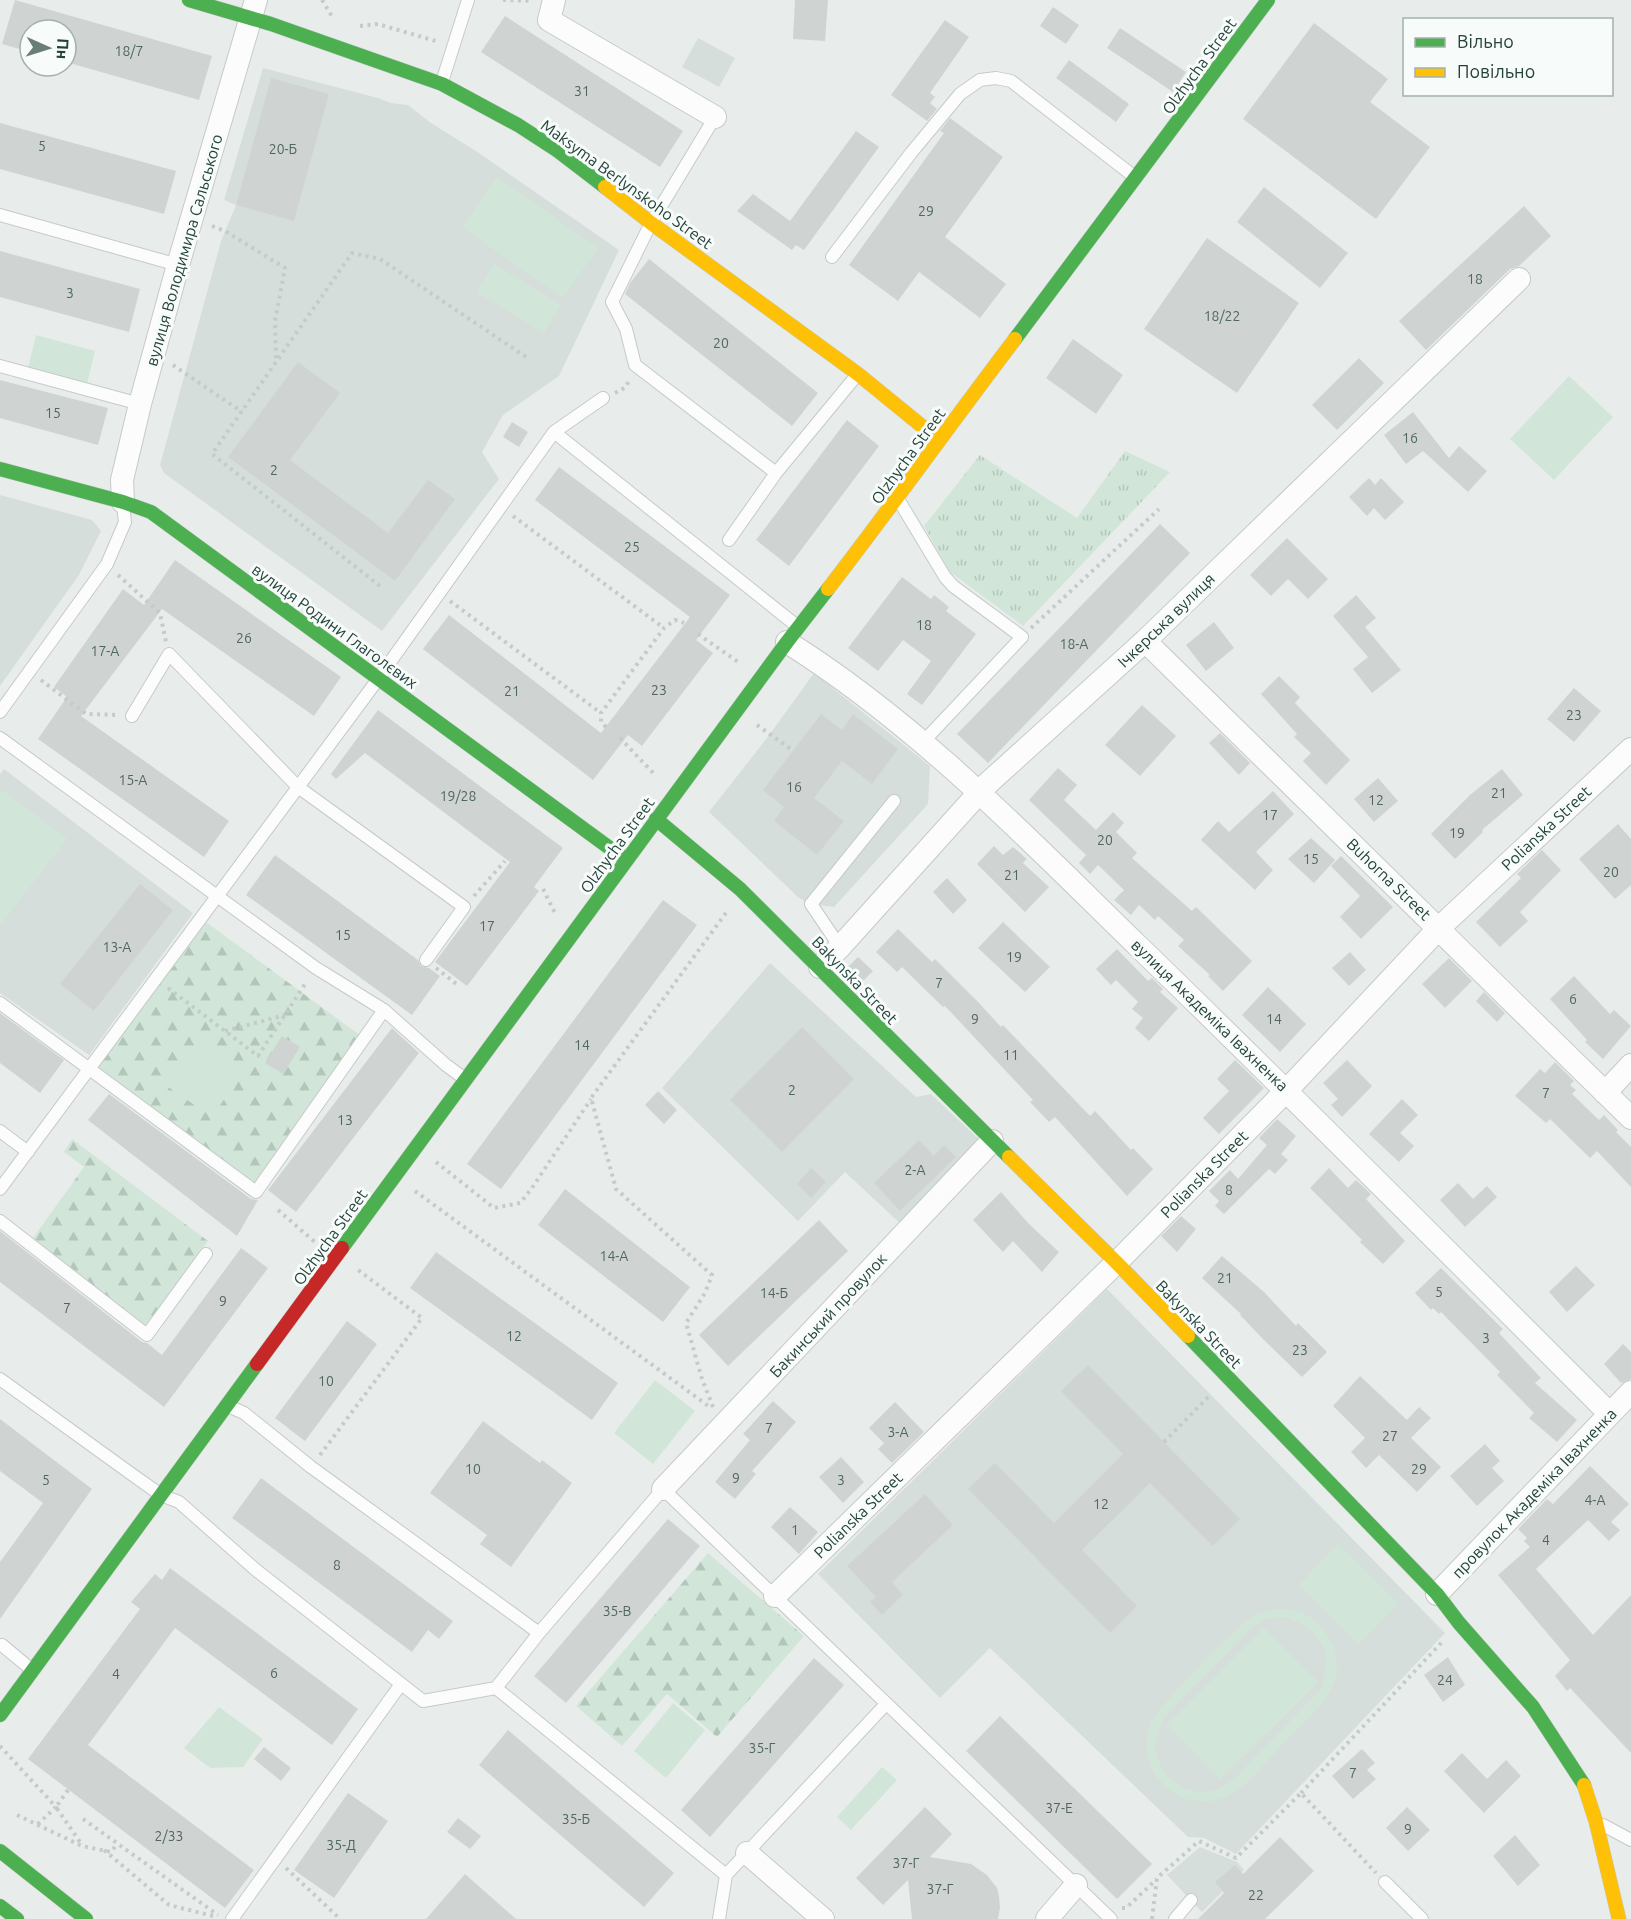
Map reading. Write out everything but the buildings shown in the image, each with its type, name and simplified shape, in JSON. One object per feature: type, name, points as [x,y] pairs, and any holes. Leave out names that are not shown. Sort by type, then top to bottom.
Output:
[{"type":"street","name":"Maksyma Berlynskoho Street","points":[[189,0],[253,9],[442,84],[518,125],[558,151],[651,223],[858,374],[939,440]]},
{"type":"street","name":"Olzhycha Street","points":[[0,1715],[656,819],[1268,0]]},
{"type":"street","points":[[553,1],[549,20],[715,117]]},
{"type":"street","name":"вулиця Володимира Сальського","points":[[123,502],[122,480],[140,405],[178,264],[253,9]]},
{"type":"street","name":"Ічкерська вулиця","points":[[820,967],[979,792],[1145,641],[1519,279]]},
{"type":"street","name":"вулиця Родини Глаголєвих","points":[[0,469],[123,502],[151,512],[626,860]]},
{"type":"street","name":"вулиця Академіка Івахненка","points":[[793,634],[851,687],[923,742],[979,792],[1287,1090],[1610,1414]]},
{"type":"street","name":"Buhorna Street","points":[[1145,641],[1631,1118]]},
{"type":"street","name":"Polianska Street","points":[[775,1596],[1116,1262],[1287,1090],[1438,928],[1631,749]]},
{"type":"street","name":"Bakynska Street","points":[[656,819],[740,889],[820,967],[902,1052],[1116,1262],[1437,1594],[1533,1707],[1584,1784],[1596,1822],[1619,1919]]},
{"type":"street","points":[[1605,1093],[1631,1065]]},
{"type":"street","name":"Бакинський провулок","points":[[663,1489],[992,1141]]},
{"type":"street","name":"провулок Академіка Івахненка","points":[[1437,1594],[1631,1392]]},
{"type":"street","points":[[0,1851],[86,1919]]},
{"type":"street","points":[[747,1853],[801,1890],[823,1919]]},
{"type":"street","points":[[1047,1919],[1076,1885]]},
{"type":"street","points":[[0,1906],[17,1919]]},
{"type":"lane","points":[[442,84],[468,0]]},
{"type":"lane","points":[[832,256],[911,153],[960,94],[980,80],[996,78],[1011,81],[1136,179]]},
{"type":"lane","points":[[715,117],[651,223],[612,302],[626,329],[635,365],[776,473]]},
{"type":"lane","points":[[0,215],[178,264]]},
{"type":"lane","points":[[0,366],[140,405]]},
{"type":"lane","points":[[729,540],[776,473],[858,374]]},
{"type":"lane","points":[[0,1190],[218,897],[554,432],[603,398]]},
{"type":"lane","points":[[554,432],[793,634]]},
{"type":"lane","points":[[898,498],[945,577],[953,586],[1022,637],[923,742]]},
{"type":"lane","points":[[0,712],[107,564],[124,522],[123,502]]},
{"type":"lane","points":[[132,716],[169,654],[298,787],[464,907],[426,960]]},
{"type":"lane","points":[[0,738],[316,968],[384,1010],[446,1065],[466,1079]]},
{"type":"lane","points":[[840,947],[812,904],[894,801]]},
{"type":"lane","points":[[0,1003],[256,1192],[384,1010]]},
{"type":"lane","points":[[0,1131],[28,1152]]},
{"type":"lane","points":[[0,1221],[147,1335],[206,1254]]},
{"type":"lane","points":[[0,1379],[161,1495],[178,1502],[256,1570],[423,1701],[496,1688],[539,1633],[663,1489],[1107,1915]]},
{"type":"lane","points":[[226,1406],[244,1413],[311,1467],[539,1633]]},
{"type":"lane","points":[[2,1645],[33,1670]]},
{"type":"lane","points":[[232,1919],[401,1684]]},
{"type":"lane","points":[[496,1688],[726,1875]]},
{"type":"lane","points":[[719,1919],[726,1875],[886,1704]]},
{"type":"lane","points":[[1596,1822],[1631,1840]]},
{"type":"lane","points":[[1385,1882],[1422,1919]]},
{"type":"lane","points":[[1175,1919],[1191,1900]]},
{"type":"path","points":[[322,0],[334,19]]},
{"type":"path","points":[[503,0],[553,1]]},
{"type":"path","points":[[356,27],[378,24],[455,46]]},
{"type":"path","points":[[212,226],[225,231],[285,268],[275,321],[276,362]]},
{"type":"path","points":[[380,586],[212,454],[352,253],[380,259],[529,359]]},
{"type":"path","points":[[173,365],[242,412]]},
{"type":"path","points":[[603,398],[626,387],[635,365]]},
{"type":"path","points":[[501,507],[664,628]]},
{"type":"path","points":[[1022,637],[1159,509]]},
{"type":"path","points":[[107,564],[160,613],[169,654]]},
{"type":"path","points":[[439,593],[601,713]]},
{"type":"path","points":[[606,727],[601,722],[601,713],[664,628],[675,620],[684,623]]},
{"type":"path","points":[[698,634],[747,668]]},
{"type":"path","points":[[28,671],[86,714],[132,716]]},
{"type":"path","points":[[752,720],[792,750]]},
{"type":"path","points":[[620,738],[656,776]]},
{"type":"path","points":[[464,907],[506,861]]},
{"type":"path","points":[[434,1161],[494,1208],[520,1203],[591,1098],[702,948],[732,905],[740,889]]},
{"type":"path","points":[[156,979],[258,1056],[316,968]]},
{"type":"path","points":[[450,979],[459,986]]},
{"type":"path","points":[[224,1031],[286,1015]]},
{"type":"path","points":[[412,1190],[714,1410],[702,1379],[686,1323],[705,1293],[712,1275],[616,1189],[591,1098]]},
{"type":"path","points":[[278,1210],[318,1245]]},
{"type":"path","points":[[311,1467],[422,1318],[353,1266]]},
{"type":"path","points":[[1164,1442],[1211,1394]]},
{"type":"path","points":[[1107,1915],[1125,1908],[1199,1841],[1236,1858],[1460,1623]]},
{"type":"path","points":[[0,1746],[56,1807],[82,1846]]},
{"type":"path","points":[[37,1825],[56,1807],[68,1790]]},
{"type":"path","points":[[1301,1792],[1385,1882]]},
{"type":"path","points":[[17,1815],[82,1846],[111,1852],[117,1844]]},
{"type":"path","points":[[82,1819],[224,1919],[169,1905],[104,1851]]},
{"type":"path","points":[[275,1859],[340,1919]]},
{"type":"path","points":[[1152,1919],[1157,1878]]},
{"type":"shaded area","points":[[698,38],[735,58],[719,87],[682,67]]},
{"type":"shaded area","points":[[263,68],[391,103],[408,105],[431,123],[476,151],[619,250],[559,376],[503,415],[482,452],[499,479],[382,631],[164,473],[160,465],[221,241],[236,205],[224,200]]},
{"type":"shaded area","points":[[0,495],[92,520],[101,531],[79,575],[0,686]]},
{"type":"shaded area","points":[[814,673],[930,766],[928,804],[834,907],[811,904],[799,898],[709,812]]},
{"type":"shaded area","points":[[4,769],[193,913],[89,1055],[0,993],[0,774]]},
{"type":"shaded area","points":[[770,963],[916,1097],[931,1094],[982,1142],[904,1227],[845,1172],[798,1221],[662,1088]]},
{"type":"shaded area","points":[[1107,1289],[1445,1633],[1236,1854],[1204,1838],[1188,1837],[990,1648],[940,1698],[818,1574]]},
{"type":"shaded area","points":[[1200,1847],[1237,1862],[1244,1870],[1202,1912],[1167,1875]]},
{"type":"green space","points":[[497,177],[598,248],[563,298],[462,227]]},
{"type":"green space","points":[[494,264],[561,305],[544,333],[477,292]]},
{"type":"green space","points":[[36,335],[95,351],[87,384],[28,368]]},
{"type":"green space","points":[[1569,376],[1613,417],[1554,480],[1510,439]]},
{"type":"green space","points":[[1125,451],[1170,472],[1023,626],[949,571],[924,526],[980,455],[1077,518]]},
{"type":"green space","points":[[2,790],[67,839],[0,925],[0,793]]},
{"type":"green space","points":[[206,922],[361,1036],[252,1186],[96,1068]]},
{"type":"green space","points":[[213,1047],[245,1069],[212,1117],[164,1084],[186,1051]]},
{"type":"green space","points":[[72,1139],[208,1241],[145,1326],[33,1238],[84,1167],[64,1152]]},
{"type":"green space","points":[[655,1380],[695,1411],[653,1464],[614,1433]]},
{"type":"green space","points":[[1338,1544],[1398,1603],[1359,1644],[1299,1585]]},
{"type":"green space","points":[[708,1553],[804,1636],[717,1737],[667,1694],[622,1746],[576,1706]]},
{"type":"green space","points":[[1280,1609],[1302,1613],[1320,1626],[1327,1635],[1333,1645],[1337,1667],[1331,1689],[1307,1720],[1255,1774],[1235,1791],[1223,1798],[1210,1801],[1186,1799],[1176,1794],[1159,1780],[1150,1763],[1147,1743],[1151,1723],[1184,1682],[1235,1631],[1258,1613]],"holes":[[[1285,1617],[1309,1629],[1323,1646],[1326,1667],[1319,1692],[1233,1780],[1216,1790],[1205,1792],[1184,1788],[1175,1783],[1161,1767],[1155,1746],[1157,1734],[1166,1715],[1252,1627],[1267,1619]]]},
{"type":"green space","points":[[1264,1628],[1318,1682],[1220,1779],[1167,1725]]},
{"type":"green space","points":[[673,1703],[705,1730],[666,1778],[634,1751]]},
{"type":"green space","points":[[219,1707],[263,1739],[243,1767],[210,1768],[184,1748]]},
{"type":"green space","points":[[882,1767],[897,1780],[851,1830],[837,1817]]},
{"type":"traffic: fast","points":[[189,0],[271,24],[442,84],[518,125],[558,151],[605,187]]},
{"type":"traffic: fast","points":[[1015,339],[1268,0]]},
{"type":"traffic: fast","points":[[0,469],[123,502],[151,512],[626,860]]},
{"type":"traffic: fast","points":[[342,1248],[828,589]]},
{"type":"traffic: fast","points":[[656,819],[740,889],[1009,1157]]},
{"type":"traffic: fast","points":[[1188,1336],[1437,1594],[1459,1623],[1533,1707],[1584,1785]]},
{"type":"traffic: fast","points":[[0,1715],[257,1364]]},
{"type":"traffic: fast","points":[[0,1851],[86,1919]]},
{"type":"traffic: fast","points":[[0,1906],[17,1919]]},
{"type":"traffic: slow","points":[[605,187],[858,374],[939,440]]},
{"type":"traffic: slow","points":[[828,589],[1015,339]]},
{"type":"traffic: slow","points":[[1009,1157],[1188,1336]]},
{"type":"traffic: slow","points":[[1584,1785],[1596,1822],[1619,1919]]},
{"type":"traffic: jam","points":[[257,1364],[342,1248]]}]
